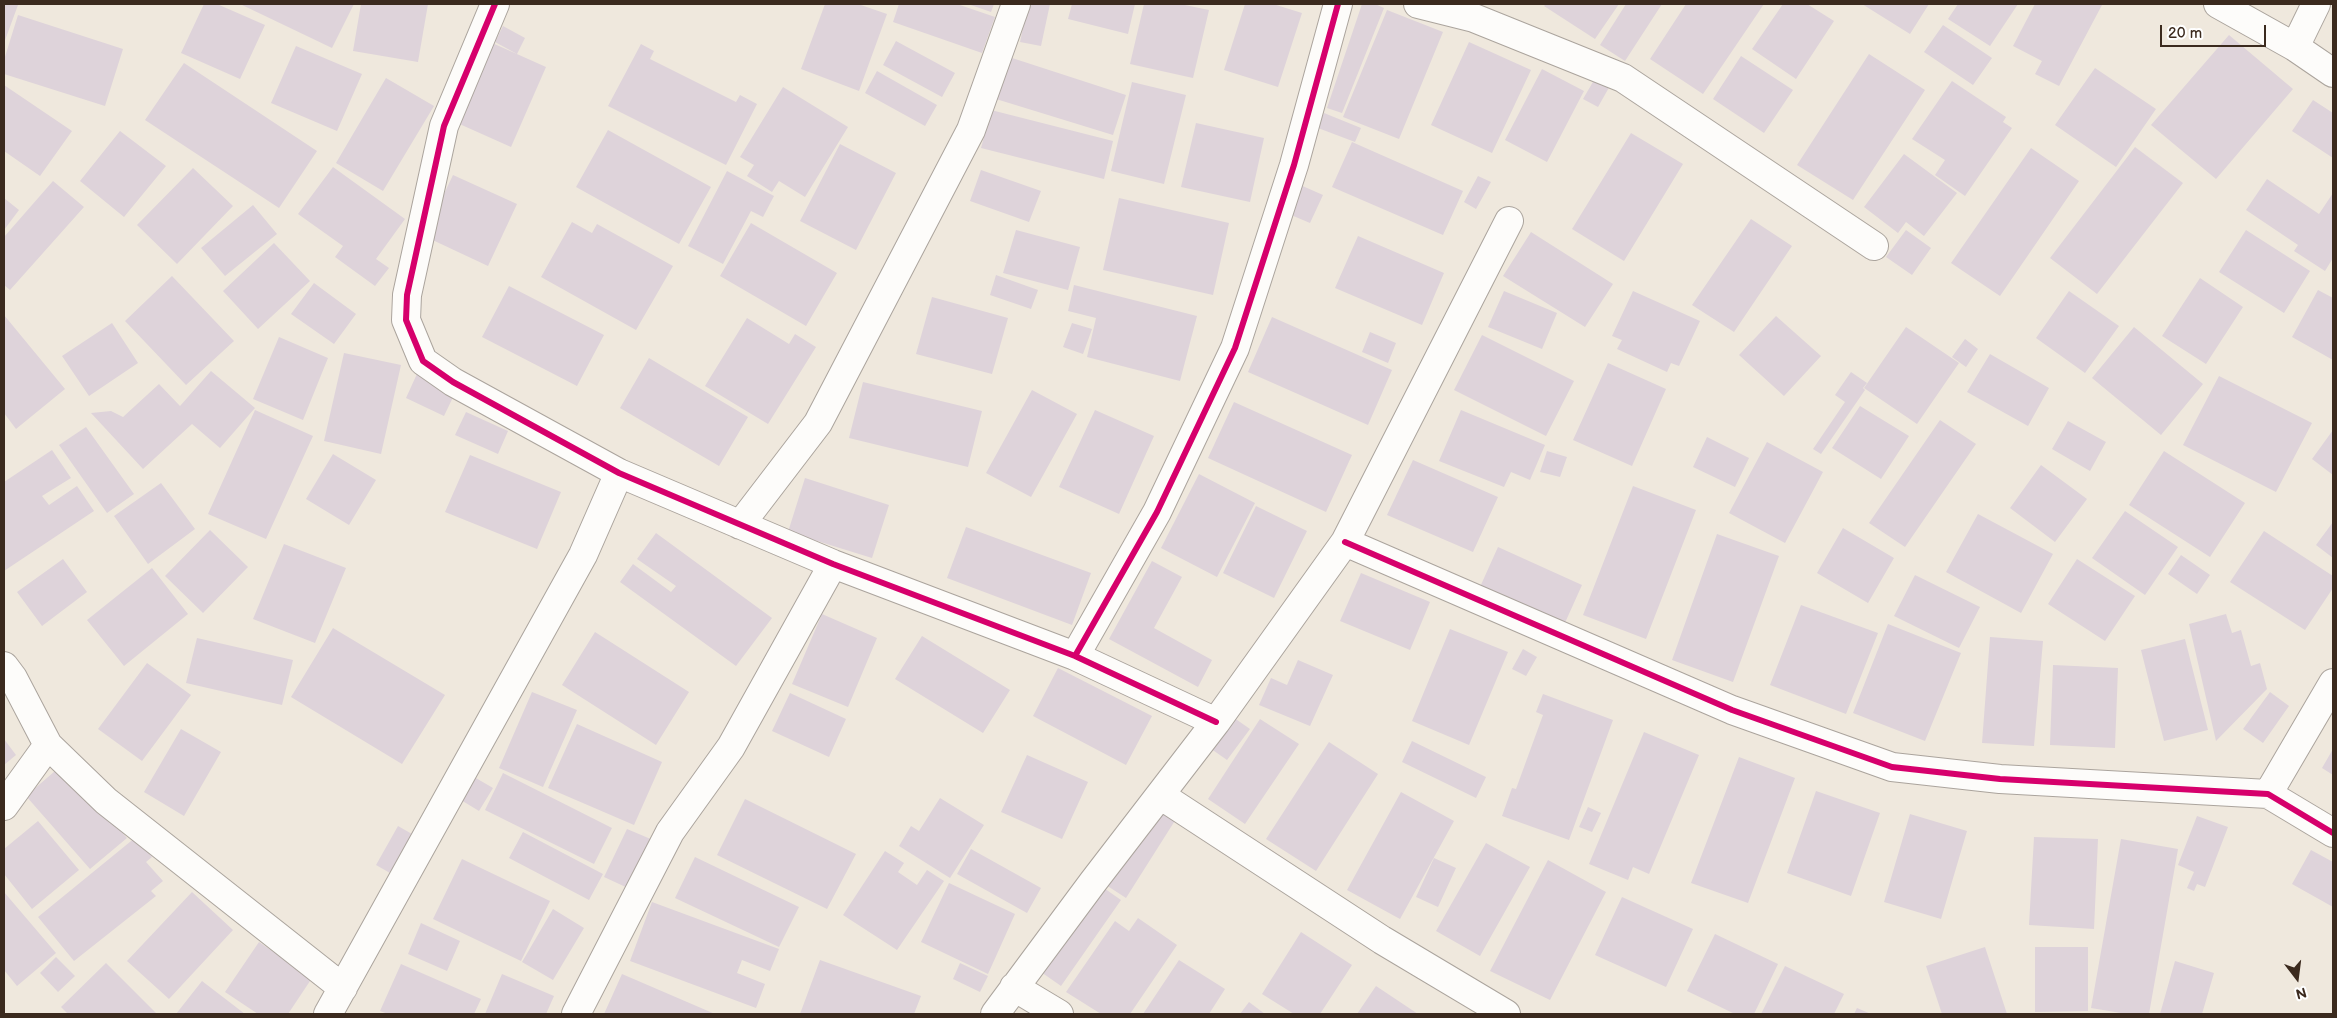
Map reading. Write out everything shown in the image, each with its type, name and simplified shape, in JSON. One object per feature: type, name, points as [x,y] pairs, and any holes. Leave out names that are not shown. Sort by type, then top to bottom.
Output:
[{"type":"street","points":[[495,4],[444,126],[407,296],[406,320],[423,361],[453,382],[619,473],[833,564],[1074,656],[1216,722]]},
{"type":"street","points":[[740,525],[818,423],[971,130],[1016,4]]},
{"type":"street","points":[[1074,656],[1157,512],[1235,348],[1294,165],[1338,4]]},
{"type":"street","points":[[1418,4],[1474,18],[1622,78],[1874,246]]},
{"type":"street","points":[[2218,4],[2295,47],[2333,73]]},
{"type":"street","points":[[2295,47],[2316,4]]},
{"type":"street","points":[[995,1014],[1216,722],[1345,542],[1509,221]]},
{"type":"street","points":[[328,1014],[583,555],[619,473]]},
{"type":"street","points":[[1345,542],[1732,710],[1892,767],[2000,779],[2268,794],[2333,833]]},
{"type":"street","points":[[576,1014],[670,832],[731,747],[833,564]]},
{"type":"street","points":[[4,666],[13,678],[48,745],[106,801],[343,988]]},
{"type":"street","points":[[2268,794],[2333,684]]},
{"type":"street","points":[[4,806],[48,745]]},
{"type":"street","points":[[1160,795],[1382,940],[1506,1014]]},
{"type":"street","points":[[1014,987],[1059,1014]]},
{"type":"building","points":[[4,4],[18,5],[4,43]]},
{"type":"building","points":[[204,4],[217,4],[265,25],[240,79],[181,53]]},
{"type":"building","points":[[240,4],[354,4],[332,48]]},
{"type":"building","points":[[361,4],[428,4],[418,62],[353,51]]},
{"type":"building","points":[[825,4],[858,4],[887,14],[859,91],[801,69]]},
{"type":"building","points":[[899,4],[957,4],[995,17],[982,53],[893,22]]},
{"type":"building","points":[[968,4],[994,4],[991,12]]},
{"type":"building","points":[[1028,4],[1050,4],[1041,46],[1020,42]]},
{"type":"building","points":[[1072,4],[1135,4],[1128,34],[1068,19]]},
{"type":"building","points":[[1144,4],[1180,4],[1209,10],[1193,78],[1130,64]]},
{"type":"building","points":[[1245,4],[1273,4],[1302,13],[1278,87],[1224,70]]},
{"type":"building","points":[[1362,4],[1375,4],[1384,8],[1342,113],[1327,108]]},
{"type":"building","points":[[1546,4],[1619,4],[1595,39],[1544,6]]},
{"type":"building","points":[[1626,4],[1662,4],[1625,61],[1600,45]]},
{"type":"building","points":[[1686,4],[1764,4],[1703,94],[1650,59]]},
{"type":"building","points":[[1783,4],[1807,4],[1834,21],[1796,79],[1752,49]]},
{"type":"building","points":[[1862,4],[1929,4],[1910,34]]},
{"type":"building","points":[[1958,4],[2018,4],[1990,46],[1948,19]]},
{"type":"building","points":[[2035,4],[2102,5],[2059,86],[2035,74],[2042,61],[2013,46]]},
{"type":"building","points":[[1387,10],[1443,32],[1399,139],[1343,117]]},
{"type":"building","points":[[18,15],[123,49],[105,106],[4,74],[4,60]]},
{"type":"building","points":[[1943,25],[1992,58],[1973,85],[1924,52]]},
{"type":"building","points":[[503,26],[525,38],[517,54],[495,42]]},
{"type":"building","points":[[2229,35],[2293,89],[2216,179],[2151,125]]},
{"type":"building","points":[[896,41],[955,73],[942,97],[883,65]]},
{"type":"building","points":[[490,42],[546,67],[511,147],[455,122]]},
{"type":"building","points":[[1469,42],[1531,70],[1492,153],[1431,125]]},
{"type":"building","points":[[641,44],[654,51],[650,59],[736,102],[740,95],[757,104],[726,165],[608,106]]},
{"type":"building","points":[[296,46],[362,74],[337,131],[271,103]]},
{"type":"building","points":[[1869,54],[1925,90],[1853,200],[1797,165]]},
{"type":"building","points":[[1741,56],[1793,90],[1764,133],[1713,99]]},
{"type":"building","points":[[1009,57],[1126,95],[1113,135],[996,99]]},
{"type":"building","points":[[184,63],[317,151],[279,208],[145,120]]},
{"type":"building","points":[[2095,68],[2156,109],[2116,167],[2055,125]]},
{"type":"building","points":[[1542,69],[1584,91],[1547,162],[1505,140]]},
{"type":"building","points":[[877,71],[937,105],[925,126],[865,93]]},
{"type":"building","points":[[1597,75],[1611,84],[1598,107],[1583,99]]},
{"type":"building","points":[[386,78],[434,106],[383,191],[336,163]]},
{"type":"building","points":[[1952,81],[2006,117],[2003,122],[2012,128],[1965,196],[1935,175],[1945,160],[1912,139]]},
{"type":"building","points":[[1132,82],[1186,95],[1164,184],[1111,171]]},
{"type":"building","points":[[4,85],[72,131],[40,176],[4,151]]},
{"type":"building","points":[[783,87],[848,127],[805,197],[779,181],[772,192],[747,176],[754,165],[740,157]]},
{"type":"building","points":[[2313,100],[2333,113],[2333,158],[2292,131]]},
{"type":"building","points":[[991,110],[1113,141],[1104,179],[981,148]]},
{"type":"building","points":[[1324,113],[1361,128],[1355,142],[1318,128]]},
{"type":"building","points":[[1196,123],[1264,138],[1250,202],[1181,187]]},
{"type":"building","points":[[608,130],[711,187],[679,244],[576,187]]},
{"type":"building","points":[[120,131],[166,166],[124,217],[80,181]]},
{"type":"building","points":[[1631,133],[1683,164],[1624,261],[1572,229]]},
{"type":"building","points":[[1352,142],[1463,191],[1443,235],[1332,187]]},
{"type":"building","points":[[840,144],[896,173],[856,250],[800,221]]},
{"type":"building","points":[[2135,147],[2183,183],[2097,294],[2050,258]]},
{"type":"building","points":[[2031,148],[2079,181],[2000,296],[1951,263]]},
{"type":"building","points":[[1904,154],[1957,193],[1924,236],[1906,222],[1898,233],[1864,207]]},
{"type":"building","points":[[333,167],[405,219],[376,259],[389,268],[375,286],[335,257],[343,246],[298,214]]},
{"type":"building","points":[[193,168],[233,206],[177,264],[137,225]]},
{"type":"building","points":[[981,170],[1041,191],[1029,222],[970,201]]},
{"type":"building","points":[[727,171],[774,196],[763,217],[751,211],[723,264],[688,246]]},
{"type":"building","points":[[453,175],[517,204],[488,266],[424,236]]},
{"type":"building","points":[[1478,176],[1491,182],[1476,209],[1464,202]]},
{"type":"building","points":[[2267,179],[2319,214],[2333,193],[2333,258],[2325,271],[2294,251],[2298,245],[2246,210]]},
{"type":"building","points":[[53,181],[84,207],[10,290],[4,285],[4,237]]},
{"type":"building","points":[[1298,184],[1323,195],[1310,223],[1284,212]]},
{"type":"building","points":[[4,198],[19,210],[4,230]]},
{"type":"building","points":[[1119,198],[1229,223],[1213,295],[1103,270]]},
{"type":"building","points":[[253,205],[277,234],[225,276],[201,248]]},
{"type":"building","points":[[1751,219],[1792,246],[1734,332],[1692,305]]},
{"type":"building","points":[[572,222],[592,233],[597,224],[673,266],[636,330],[541,277]]},
{"type":"building","points":[[751,223],[837,273],[806,326],[720,276]]},
{"type":"building","points":[[1016,230],[1080,247],[1068,290],[1003,273]]},
{"type":"building","points":[[1906,230],[1931,248],[1912,275],[1886,257]]},
{"type":"building","points":[[2246,230],[2310,271],[2284,313],[2219,272]]},
{"type":"building","points":[[1531,232],[1613,284],[1585,327],[1503,276]]},
{"type":"building","points":[[1358,236],[1444,273],[1422,325],[1335,288]]},
{"type":"building","points":[[274,243],[310,281],[258,329],[223,291]]},
{"type":"building","points":[[996,275],[1038,290],[1031,309],[990,295]]},
{"type":"building","points":[[172,276],[234,341],[186,385],[125,321]]},
{"type":"building","points":[[2200,278],[2243,307],[2206,364],[2162,336]]},
{"type":"building","points":[[314,283],[356,314],[334,344],[291,314]]},
{"type":"building","points":[[1074,285],[1197,316],[1180,381],[1087,357],[1096,318],[1068,311]]},
{"type":"building","points":[[509,286],[604,335],[577,386],[482,337]]},
{"type":"building","points":[[2318,290],[2333,298],[2333,360],[2292,337]]},
{"type":"building","points":[[1504,291],[1557,313],[1542,349],[1488,327]]},
{"type":"building","points":[[1633,291],[1700,321],[1679,366],[1671,363],[1667,372],[1617,349],[1622,340],[1612,336]]},
{"type":"building","points":[[2069,291],[2119,326],[2085,373],[2036,338]]},
{"type":"building","points":[[932,297],[1008,318],[992,374],[916,354]]},
{"type":"building","points":[[4,315],[65,389],[16,429],[4,413]]},
{"type":"building","points":[[1776,316],[1821,356],[1784,396],[1739,355]]},
{"type":"building","points":[[1272,317],[1392,370],[1368,425],[1248,372]]},
{"type":"building","points":[[747,318],[789,344],[795,334],[816,347],[768,424],[705,386]]},
{"type":"building","points":[[112,323],[138,363],[89,396],[62,356]]},
{"type":"building","points":[[1072,323],[1092,329],[1083,354],[1063,347]]},
{"type":"building","points":[[1906,327],[1959,363],[1917,424],[1864,388]]},
{"type":"building","points":[[2134,327],[2203,384],[2161,435],[2092,378]]},
{"type":"building","points":[[1370,332],[1396,343],[1388,363],[1362,352]]},
{"type":"building","points":[[1482,335],[1574,381],[1546,436],[1454,390]]},
{"type":"building","points":[[279,337],[328,358],[303,420],[253,399]]},
{"type":"building","points":[[1965,339],[1978,349],[1966,367],[1952,357]]},
{"type":"building","points":[[344,353],[401,365],[381,454],[324,441]]},
{"type":"building","points":[[1990,354],[2049,388],[2028,426],[1967,392]]},
{"type":"building","points":[[649,358],[748,417],[719,466],[620,408]]},
{"type":"building","points":[[1608,363],[1666,389],[1632,466],[1573,440]]},
{"type":"building","points":[[421,365],[456,391],[444,416],[406,398]]},
{"type":"building","points":[[211,371],[255,408],[220,448],[192,424],[143,469],[91,413],[111,411],[123,417],[159,384],[180,406]]},
{"type":"building","points":[[1851,372],[1867,383],[1863,388],[1865,390],[1821,454],[1813,449],[1845,402],[1835,395]]},
{"type":"building","points":[[2219,376],[2312,423],[2276,492],[2183,445]]},
{"type":"building","points":[[863,382],[982,411],[968,467],[849,438]]},
{"type":"building","points":[[1032,390],[1077,414],[1031,497],[986,473]]},
{"type":"building","points":[[1234,402],[1352,455],[1326,512],[1208,458]]},
{"type":"building","points":[[1860,406],[1909,436],[1881,479],[1832,448]]},
{"type":"building","points":[[255,410],[313,436],[266,539],[208,514]]},
{"type":"building","points":[[1095,410],[1154,436],[1119,514],[1059,487]]},
{"type":"building","points":[[1461,410],[1545,445],[1530,480],[1511,472],[1504,487],[1439,461]]},
{"type":"building","points":[[466,412],[508,431],[498,454],[455,435]]},
{"type":"building","points":[[1940,420],[1976,444],[1905,547],[1869,523]]},
{"type":"building","points":[[2068,421],[2106,442],[2090,471],[2052,449]]},
{"type":"building","points":[[86,427],[134,494],[107,513],[59,445]]},
{"type":"building","points":[[2333,430],[2333,475],[2312,459]]},
{"type":"building","points":[[1707,437],[1749,458],[1735,487],[1693,467]]},
{"type":"building","points":[[1767,442],[1823,472],[1785,543],[1729,513]]},
{"type":"building","points":[[52,450],[71,478],[42,496],[49,505],[77,486],[94,511],[4,571],[4,482]]},
{"type":"building","points":[[1547,451],[1567,457],[1560,477],[1540,472]]},
{"type":"building","points":[[2164,451],[2245,503],[2210,557],[2129,505]]},
{"type":"building","points":[[333,454],[376,480],[349,525],[306,499]]},
{"type":"building","points":[[470,455],[561,492],[537,549],[445,512]]},
{"type":"building","points":[[1413,460],[1498,497],[1473,552],[1387,515]]},
{"type":"building","points":[[2041,465],[2087,499],[2055,542],[2010,508]]},
{"type":"building","points":[[1199,474],[1255,503],[1217,577],[1161,548]]},
{"type":"building","points":[[805,478],[889,505],[872,558],[788,532]]},
{"type":"building","points":[[161,483],[195,529],[148,564],[114,516]]},
{"type":"building","points":[[1633,486],[1696,510],[1646,639],[1583,615]]},
{"type":"building","points":[[1256,506],[1307,531],[1274,598],[1223,573]]},
{"type":"building","points":[[2125,511],[2178,547],[2145,595],[2092,558]]},
{"type":"building","points":[[1978,514],[2053,554],[2021,613],[1946,572]]},
{"type":"building","points":[[2333,522],[2333,558],[2316,545]]},
{"type":"building","points":[[966,527],[1091,573],[1072,625],[947,578]]},
{"type":"building","points":[[1843,528],[1894,558],[1868,603],[1817,573]]},
{"type":"building","points":[[210,530],[248,567],[203,613],[165,576]]},
{"type":"building","points":[[2264,531],[2333,576],[2333,588],[2305,630],[2230,582]]},
{"type":"building","points":[[656,533],[772,618],[736,666],[620,582],[633,564],[671,592],[676,586],[637,559]]},
{"type":"building","points":[[1717,534],[1779,556],[1733,682],[1672,660]]},
{"type":"building","points":[[284,544],[346,568],[315,643],[253,619]]},
{"type":"building","points":[[1498,547],[1582,585],[1564,625],[1480,587]]},
{"type":"building","points":[[2181,555],[2210,575],[2197,594],[2168,574]]},
{"type":"building","points":[[63,559],[87,592],[42,626],[17,592]]},
{"type":"building","points":[[2077,559],[2135,596],[2105,641],[2048,604]]},
{"type":"building","points":[[1152,561],[1182,577],[1154,628],[1212,660],[1198,687],[1109,639]]},
{"type":"building","points":[[152,568],[188,614],[124,666],[87,620]]},
{"type":"building","points":[[1361,573],[1430,602],[1410,650],[1340,621]]},
{"type":"building","points":[[1915,575],[1980,607],[1959,648],[1894,616]]},
{"type":"building","points":[[1801,605],[1878,633],[1846,714],[1770,685]]},
{"type":"building","points":[[822,614],[877,638],[848,707],[792,684]]},
{"type":"building","points":[[2226,614],[2232,633],[2241,630],[2251,666],[2260,663],[2267,689],[2216,741],[2189,624]]},
{"type":"building","points":[[1888,624],[1961,653],[1925,741],[1853,713]]},
{"type":"building","points":[[333,628],[445,695],[402,764],[291,697]]},
{"type":"building","points":[[1450,629],[1508,652],[1469,745],[1412,721]]},
{"type":"building","points":[[595,632],[689,692],[656,745],[562,685]]},
{"type":"building","points":[[922,636],[1010,690],[983,733],[895,679]]},
{"type":"building","points":[[1990,637],[2043,641],[2034,746],[1982,743]]},
{"type":"building","points":[[197,638],[293,660],[282,705],[186,683]]},
{"type":"building","points":[[2185,639],[2208,730],[2164,741],[2141,650]]},
{"type":"building","points":[[1523,649],[1537,657],[1526,676],[1512,669]]},
{"type":"building","points":[[1298,660],[1333,675],[1310,726],[1259,705],[1271,678],[1287,685]]},
{"type":"building","points":[[147,663],[191,695],[142,761],[98,729]]},
{"type":"building","points":[[2053,665],[2118,668],[2115,748],[2050,745]]},
{"type":"building","points":[[1058,668],[1152,716],[1126,765],[1033,716]]},
{"type":"building","points":[[532,692],[577,710],[543,787],[499,768]]},
{"type":"building","points":[[2270,692],[2289,706],[2263,743],[2243,729]]},
{"type":"building","points":[[790,693],[846,719],[829,757],[772,731]]},
{"type":"building","points":[[1543,694],[1613,720],[1569,840],[1502,816],[1512,788],[1516,789],[1543,715],[1536,712]]},
{"type":"building","points":[[1230,715],[1250,729],[1227,760],[1207,746]]},
{"type":"building","points":[[1260,719],[1299,744],[1245,824],[1208,799]]},
{"type":"building","points":[[577,724],[662,762],[634,825],[548,788]]},
{"type":"building","points":[[181,729],[221,752],[184,816],[144,792]]},
{"type":"building","points":[[1644,732],[1699,755],[1649,874],[1633,867],[1628,880],[1589,864]]},
{"type":"building","points":[[4,739],[16,755],[4,765]]},
{"type":"building","points":[[1412,741],[1486,777],[1476,798],[1402,762]]},
{"type":"building","points":[[1329,742],[1378,774],[1316,871],[1266,839]]},
{"type":"building","points":[[2333,749],[2333,775],[2322,768]]},
{"type":"building","points":[[1027,755],[1088,782],[1062,839],[1001,812]]},
{"type":"building","points":[[1739,757],[1795,778],[1748,903],[1691,883]]},
{"type":"building","points":[[62,765],[127,838],[90,869],[26,796]]},
{"type":"building","points":[[503,773],[612,828],[594,864],[485,810]]},
{"type":"building","points":[[469,774],[493,788],[479,811],[456,797]]},
{"type":"building","points":[[1816,791],[1880,813],[1851,896],[1787,873]]},
{"type":"building","points":[[1401,792],[1454,821],[1400,919],[1347,890]]},
{"type":"building","points":[[940,798],[984,825],[950,878],[899,846],[911,826],[919,831]]},
{"type":"building","points":[[745,799],[856,854],[827,909],[717,855]]},
{"type":"building","points":[[1155,806],[1176,819],[1126,898],[1106,885]]},
{"type":"building","points":[[1588,807],[1601,813],[1592,832],[1579,827]]},
{"type":"building","points":[[1910,814],[1967,831],[1941,919],[1884,902]]},
{"type":"building","points":[[2197,816],[2228,827],[2205,887],[2197,884],[2194,891],[2187,888],[2194,872],[2178,865]]},
{"type":"building","points":[[38,821],[79,870],[32,909],[4,874],[4,849]]},
{"type":"building","points":[[398,826],[412,834],[390,873],[376,865]]},
{"type":"building","points":[[627,829],[653,840],[630,889],[604,877]]},
{"type":"building","points":[[523,832],[603,874],[589,900],[509,858]]},
{"type":"building","points":[[136,837],[152,857],[146,862],[163,881],[151,891],[156,896],[74,961],[38,917]]},
{"type":"building","points":[[2034,837],[2098,839],[2094,929],[2029,925]]},
{"type":"building","points":[[2121,839],[2178,849],[2149,1014],[2127,1014],[2091,1008]]},
{"type":"building","points":[[1486,843],[1530,867],[1480,956],[1436,931]]},
{"type":"building","points":[[971,849],[1041,888],[1027,913],[957,874]]},
{"type":"building","points":[[2311,850],[2333,862],[2333,907],[2292,884]]},
{"type":"building","points":[[885,851],[904,863],[898,872],[917,885],[927,870],[944,881],[897,950],[843,915]]},
{"type":"building","points":[[695,857],[799,907],[779,947],[675,898]]},
{"type":"building","points":[[1434,858],[1456,868],[1438,907],[1416,897]]},
{"type":"building","points":[[462,859],[550,901],[521,961],[433,919]]},
{"type":"building","points":[[1548,860],[1606,892],[1550,1000],[1490,971]]},
{"type":"building","points":[[949,883],[1015,914],[988,974],[921,942]]},
{"type":"building","points":[[1101,886],[1121,900],[1061,986],[1041,972]]},
{"type":"building","points":[[4,892],[56,953],[17,986],[4,970]]},
{"type":"building","points":[[192,892],[233,930],[169,999],[127,961]]},
{"type":"building","points":[[1622,897],[1693,929],[1666,987],[1595,955]]},
{"type":"building","points":[[652,902],[779,949],[770,971],[742,960],[737,973],[765,984],[756,1008],[630,961]]},
{"type":"building","points":[[553,909],[584,928],[553,980],[522,962]]},
{"type":"building","points":[[1138,918],[1177,945],[1130,1014],[1101,1014],[1066,992],[1115,921],[1129,931]]},
{"type":"building","points":[[421,923],[460,941],[447,971],[408,954]]},
{"type":"building","points":[[1301,932],[1352,965],[1320,1014],[1294,1014],[1262,994]]},
{"type":"building","points":[[1715,934],[1778,964],[1754,1014],[1735,1014],[1687,991]]},
{"type":"building","points":[[259,942],[312,978],[288,1014],[258,1014],[225,992]]},
{"type":"building","points":[[1985,947],[2007,1014],[1942,1014],[1926,966]]},
{"type":"building","points":[[2035,947],[2088,947],[2088,1011],[2035,1012]]},
{"type":"building","points":[[56,957],[75,976],[58,992],[40,973]]},
{"type":"building","points":[[820,960],[921,996],[914,1014],[800,1014]]},
{"type":"building","points":[[1179,960],[1225,989],[1209,1014],[1143,1014]]},
{"type":"building","points":[[2175,961],[2214,973],[2202,1014],[2160,1014]]},
{"type":"building","points":[[106,963],[156,1013],[68,1014],[61,1007]]},
{"type":"building","points":[[960,963],[988,976],[980,992],[953,979]]},
{"type":"building","points":[[401,964],[481,999],[474,1014],[388,1014],[380,1011]]},
{"type":"building","points":[[1785,966],[1844,994],[1834,1014],[1761,1014]]},
{"type":"building","points":[[502,974],[554,996],[546,1014],[485,1014]]},
{"type":"building","points":[[622,974],[715,1014],[604,1014]]},
{"type":"building","points":[[202,981],[245,1014],[176,1014]]},
{"type":"building","points":[[1376,986],[1418,1014],[1357,1014]]},
{"type":"building","points":[[1249,1002],[1265,1014],[1240,1014]]},
{"type":"building","points":[[1857,1008],[1871,1014],[1854,1014]]},
{"type":"cycle path","points":[[495,4],[444,126],[407,295],[406,320],[423,361],[453,382],[619,473],[833,564],[1075,656],[1216,722]]},
{"type":"cycle path","points":[[1075,656],[1157,512],[1235,348],[1294,165],[1338,4]]},
{"type":"cycle path","points":[[1345,542],[1732,710],[1892,767],[2000,779],[2268,794],[2333,833]]}]
